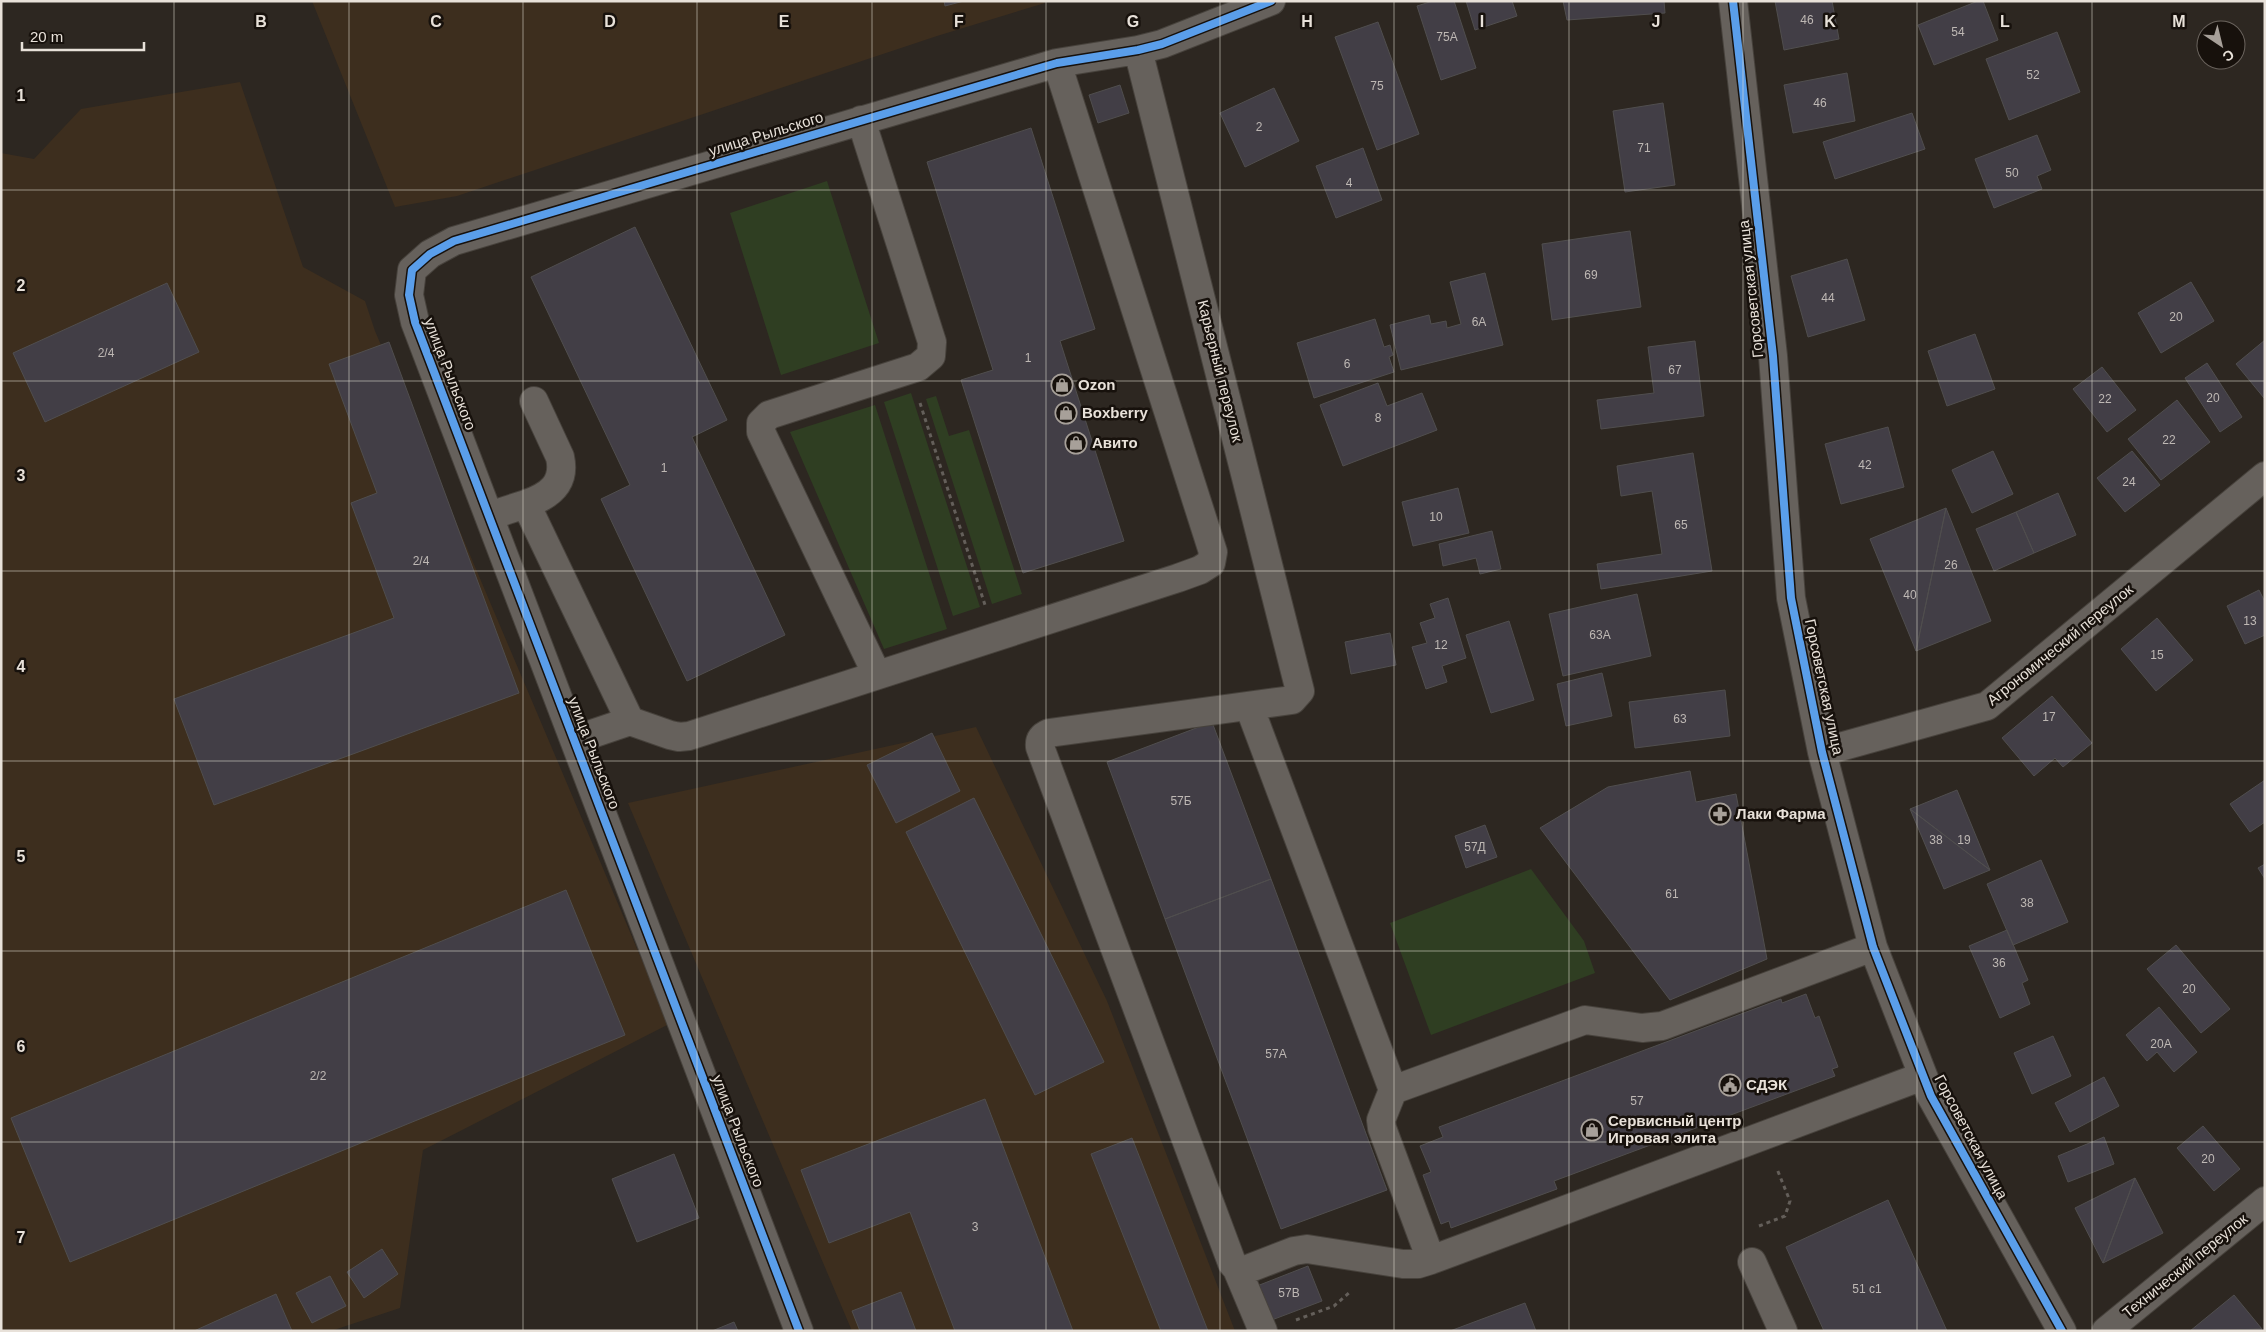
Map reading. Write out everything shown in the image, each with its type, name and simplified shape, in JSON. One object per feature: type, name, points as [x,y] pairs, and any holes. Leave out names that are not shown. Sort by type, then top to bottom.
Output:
[{"type":"street","name":"улица Рыльского","points":[[799,1331],[415,322],[409,295],[412,270],[430,254],[454,241],[1057,63],[1138,50],[1162,44],[1271,1]]},
{"type":"street","name":"Горсоветская улица","points":[[1733,1],[1773,356],[1791,598],[1822,752],[1873,947],[1931,1096],[2062,1331]]},
{"type":"street","name":"Карьерный переулок","points":[[1138,50],[1300,691],[1292,700],[1249,706]]},
{"type":"street","points":[[574,740],[630,721],[670,735],[688,736],[1200,570],[1211,562],[1213,552],[1057,63]]},
{"type":"street","points":[[861,120],[932,342],[930,356],[918,367],[769,415],[761,423],[761,432],[877,675]]},
{"type":"street","points":[[489,516],[550,494],[555,486],[562,465],[534,402]]},
{"type":"street","name":"Агрономический переулок","points":[[1822,752],[1987,706],[2265,476]]},
{"type":"street","points":[[526,504],[630,721]]},
{"type":"street","points":[[1263,1331],[1229,1254],[1040,747],[1040,741],[1043,736],[1049,733],[1249,706],[1392,1090],[1381,1120],[1382,1128],[1431,1260]]},
{"type":"street","points":[[1392,1090],[1585,1020],[1642,1028],[1662,1026],[1873,947]]},
{"type":"street","points":[[1237,1269],[1245,1270],[1294,1251],[1307,1249],[1418,1264],[1923,1076]]},
{"type":"street","name":"Технический переулок","points":[[2106,1331],[2265,1201]]},
{"type":"street","points":[[1752,1262],[1783,1331]]},
{"type":"path","points":[[910,369],[995,637]]},
{"type":"path","points":[[1752,1262],[1744,1241],[1751,1230],[1785,1216],[1790,1202],[1763,1136]]},
{"type":"path","points":[[1292,1321],[1334,1306],[1387,1261]]},
{"type":"shaded area","points":[[312,1],[1044,1],[1045,3],[937,36],[457,196],[395,207]]},
{"type":"shaded area","points":[[240,82],[303,267],[365,301],[375,331],[669,1024],[423,1150],[400,1308],[331,1331],[1,1331],[1,153],[34,159],[81,109]]},
{"type":"shaded area","points":[[976,727],[1107,1001],[1235,1331],[852,1331],[628,803]]},
{"type":"green space","points":[[827,181],[879,343],[781,375],[730,213]]},
{"type":"green space","points":[[911,393],[980,607],[953,616],[884,402]]},
{"type":"green space","points":[[936,396],[949,436],[969,430],[1022,594],[992,604],[926,399]]},
{"type":"green space","points":[[875,405],[947,629],[884,649],[790,432]]},
{"type":"green space","points":[[1531,869],[1584,941],[1595,973],[1431,1035],[1390,923]]},
{"type":"building","points":[[944,1],[964,1],[945,6]]},
{"type":"building","points":[[1433,1],[1454,1],[1476,68],[1441,80],[1417,6]]},
{"type":"building","points":[[1466,1],[1512,1],[1517,16],[1475,30]]},
{"type":"building","points":[[1563,1],[1664,1],[1665,13],[1567,20]]},
{"type":"building","points":[[1775,1],[1832,1],[1839,39],[1784,50]]},
{"type":"building","points":[[1978,1],[1983,1],[1998,40],[1934,65],[1918,25]]},
{"type":"building","points":[[1378,22],[1419,134],[1377,150],[1335,37]]},
{"type":"building","points":[[2057,32],[2080,92],[2009,120],[1986,59]]},
{"type":"building","points":[[1847,73],[1855,121],[1793,133],[1784,85]]},
{"type":"building","points":[[1120,85],[1129,113],[1098,123],[1089,95]]},
{"type":"building","points":[[1274,88],[1299,141],[1245,167],[1220,113]]},
{"type":"building","points":[[1663,103],[1675,185],[1625,192],[1613,111]]},
{"type":"building","points":[[1912,113],[1925,149],[1835,179],[1823,142]]},
{"type":"building","points":[[1031,128],[1095,329],[1060,341],[1124,541],[1023,573],[961,380],[993,370],[927,162]]},
{"type":"building","points":[[2037,135],[2051,170],[2037,176],[2042,189],[1994,208],[1975,159]]},
{"type":"building","points":[[1363,148],[1382,200],[1336,218],[1316,166]]},
{"type":"building","points":[[635,227],[727,420],[692,437],[785,635],[687,681],[601,499],[630,485],[531,277]]},
{"type":"building","points":[[1630,231],[1641,307],[1552,320],[1542,244]]},
{"type":"building","points":[[1847,259],[1865,320],[1808,337],[1791,276]]},
{"type":"building","points":[[1485,273],[1503,345],[1401,370],[1390,325],[1429,315],[1431,324],[1446,321],[1447,328],[1461,324],[1450,282]]},
{"type":"building","points":[[2191,282],[2214,321],[2161,353],[2138,313]]},
{"type":"building","points":[[167,283],[199,352],[45,422],[13,353]]},
{"type":"building","points":[[1375,319],[1384,347],[1390,345],[1393,355],[1389,357],[1394,372],[1314,398],[1297,343]]},
{"type":"building","points":[[1975,334],[1995,389],[1947,406],[1928,351]]},
{"type":"building","points":[[2265,340],[2265,397],[2264,398],[2236,364]]},
{"type":"building","points":[[1695,341],[1704,416],[1601,429],[1597,400],[1654,393],[1648,347]]},
{"type":"building","points":[[389,342],[519,693],[214,805],[174,699],[394,618],[351,503],[377,493],[329,364]]},
{"type":"building","points":[[2207,363],[2242,417],[2220,432],[2185,378]]},
{"type":"building","points":[[2102,367],[2136,410],[2107,432],[2073,389]]},
{"type":"building","points":[[1378,383],[1387,406],[1422,393],[1437,430],[1343,466],[1320,405]]},
{"type":"building","points":[[2177,400],[2210,442],[2161,480],[2128,439]]},
{"type":"building","points":[[1888,427],[1904,487],[1841,504],[1825,444]]},
{"type":"building","points":[[1993,451],[2013,494],[1972,513],[1952,470]]},
{"type":"building","points":[[2132,451],[2160,485],[2125,512],[2097,478]]},
{"type":"building","points":[[1693,453],[1712,571],[1601,589],[1597,564],[1662,554],[1652,491],[1621,496],[1617,466]]},
{"type":"building","points":[[1458,488],[1469,533],[1413,546],[1402,502]]},
{"type":"building","points":[[2058,493],[2076,535],[2034,553],[2016,512]]},
{"type":"building","points":[[1946,508],[1991,621],[1916,651]]},
{"type":"building","points":[[1946,508],[1916,651],[1870,539]]},
{"type":"building","points":[[2016,512],[2034,553],[1994,571],[1976,529]]},
{"type":"building","points":[[1492,531],[1501,569],[1480,574],[1476,558],[1443,566],[1439,544]]},
{"type":"building","points":[[2259,590],[2265,602],[2265,635],[2245,644],[2227,606]]},
{"type":"building","points":[[1637,594],[1651,656],[1563,676],[1549,614]]},
{"type":"building","points":[[1448,598],[1466,658],[1442,666],[1447,682],[1426,689],[1412,647],[1427,643],[1420,623],[1435,618],[1430,604]]},
{"type":"building","points":[[2157,618],[2193,660],[2156,691],[2121,649]]},
{"type":"building","points":[[1509,621],[1534,700],[1491,713],[1466,635]]},
{"type":"building","points":[[1390,633],[1396,665],[1351,674],[1345,642]]},
{"type":"building","points":[[1602,673],[1612,716],[1566,726],[1557,684]]},
{"type":"building","points":[[1725,690],[1730,736],[1635,748],[1629,702]]},
{"type":"building","points":[[2052,696],[2092,743],[2063,767],[2055,758],[2034,776],[2002,738]]},
{"type":"building","points":[[1212,722],[1271,879],[1165,919],[1107,762]]},
{"type":"building","points":[[932,733],[960,791],[896,823],[867,765]]},
{"type":"building","points":[[1690,771],[1696,802],[1736,794],[1767,959],[1670,1000],[1540,828],[1608,787]]},
{"type":"building","points":[[2265,780],[2265,822],[2250,832],[2230,804]]},
{"type":"building","points":[[1957,790],[1990,870],[1910,809]]},
{"type":"building","points":[[974,798],[1104,1062],[1035,1095],[906,832]]},
{"type":"building","points":[[1910,809],[1990,870],[1944,889]]},
{"type":"building","points":[[1485,825],[1497,857],[1466,868],[1455,836]]},
{"type":"building","points":[[2041,860],[2068,922],[2013,945],[1987,884]]},
{"type":"building","points":[[2265,864],[2265,879],[2258,868]]},
{"type":"building","points":[[1271,879],[1387,1190],[1281,1229],[1165,919]]},
{"type":"building","points":[[566,890],[625,1035],[70,1262],[11,1118]]},
{"type":"building","points":[[2007,930],[2028,980],[2022,983],[2030,1004],[2000,1018],[1969,946]]},
{"type":"building","points":[[2176,945],[2230,1009],[2201,1033],[2147,969]]},
{"type":"building","points":[[1806,994],[1815,1018],[1819,1016],[1838,1067],[1832,1069],[1835,1076],[1554,1181],[1557,1189],[1451,1228],[1449,1221],[1441,1224],[1423,1175],[1431,1172],[1420,1146],[1443,1137],[1439,1127],[1781,999],[1782,1003]]},
{"type":"building","points":[[2159,1007],[2197,1052],[2174,1072],[2157,1052],[2147,1061],[2126,1035]]},
{"type":"building","points":[[2053,1036],[2071,1076],[2032,1094],[2014,1053]]},
{"type":"building","points":[[2104,1077],[2119,1106],[2070,1132],[2055,1103]]},
{"type":"building","points":[[985,1099],[1073,1331],[955,1331],[910,1212],[829,1243],[801,1170]]},
{"type":"building","points":[[2203,1126],[2240,1169],[2214,1191],[2177,1148]]},
{"type":"building","points":[[2104,1137],[2114,1164],[2068,1182],[2058,1156]]},
{"type":"building","points":[[1132,1138],[1208,1331],[1161,1331],[1091,1154]]},
{"type":"building","points":[[674,1154],[699,1218],[637,1242],[612,1179]]},
{"type":"building","points":[[2135,1178],[2163,1233],[2103,1263]]},
{"type":"building","points":[[2135,1178],[2103,1263],[2075,1208]]},
{"type":"building","points":[[1888,1200],[1947,1331],[1824,1331],[1786,1247]]},
{"type":"building","points":[[382,1249],[398,1274],[364,1298],[347,1272]]},
{"type":"building","points":[[1308,1266],[1322,1301],[1269,1321],[1257,1286]]},
{"type":"building","points":[[330,1276],[346,1306],[312,1323],[296,1293]]},
{"type":"building","points":[[901,1292],[916,1331],[860,1331],[852,1311]]},
{"type":"building","points":[[276,1294],[292,1331],[194,1331]]},
{"type":"building","points":[[2234,1295],[2262,1329],[2190,1331]]},
{"type":"building","points":[[1525,1303],[1536,1331],[1450,1331]]},
{"type":"building","points":[[734,1322],[738,1331],[712,1331]]},
{"type":"building","points":[[2262,1329],[2260,1331],[2223,1331]]},
{"type":"cycle path","points":[[799,1331],[415,322],[409,295],[412,270],[430,254],[454,241],[1057,63],[1138,50],[1162,44],[1271,1]]},
{"type":"cycle path","points":[[1733,1],[1773,356],[1791,598],[1822,752],[1873,947],[1931,1096],[2062,1331]]},
{"type":"place","name":"Ozon","points":[[1062,385]]},
{"type":"place","name":"Boxberry","points":[[1066,413]]},
{"type":"place","name":"Авито","points":[[1076,443]]},
{"type":"place","name":"Лаки Фарма","points":[[1720,814]]},
{"type":"place","name":"СДЭК","points":[[1730,1085]]},
{"type":"place","name":"Сервисный центр Игровая элита","points":[[1592,1130]]}]
